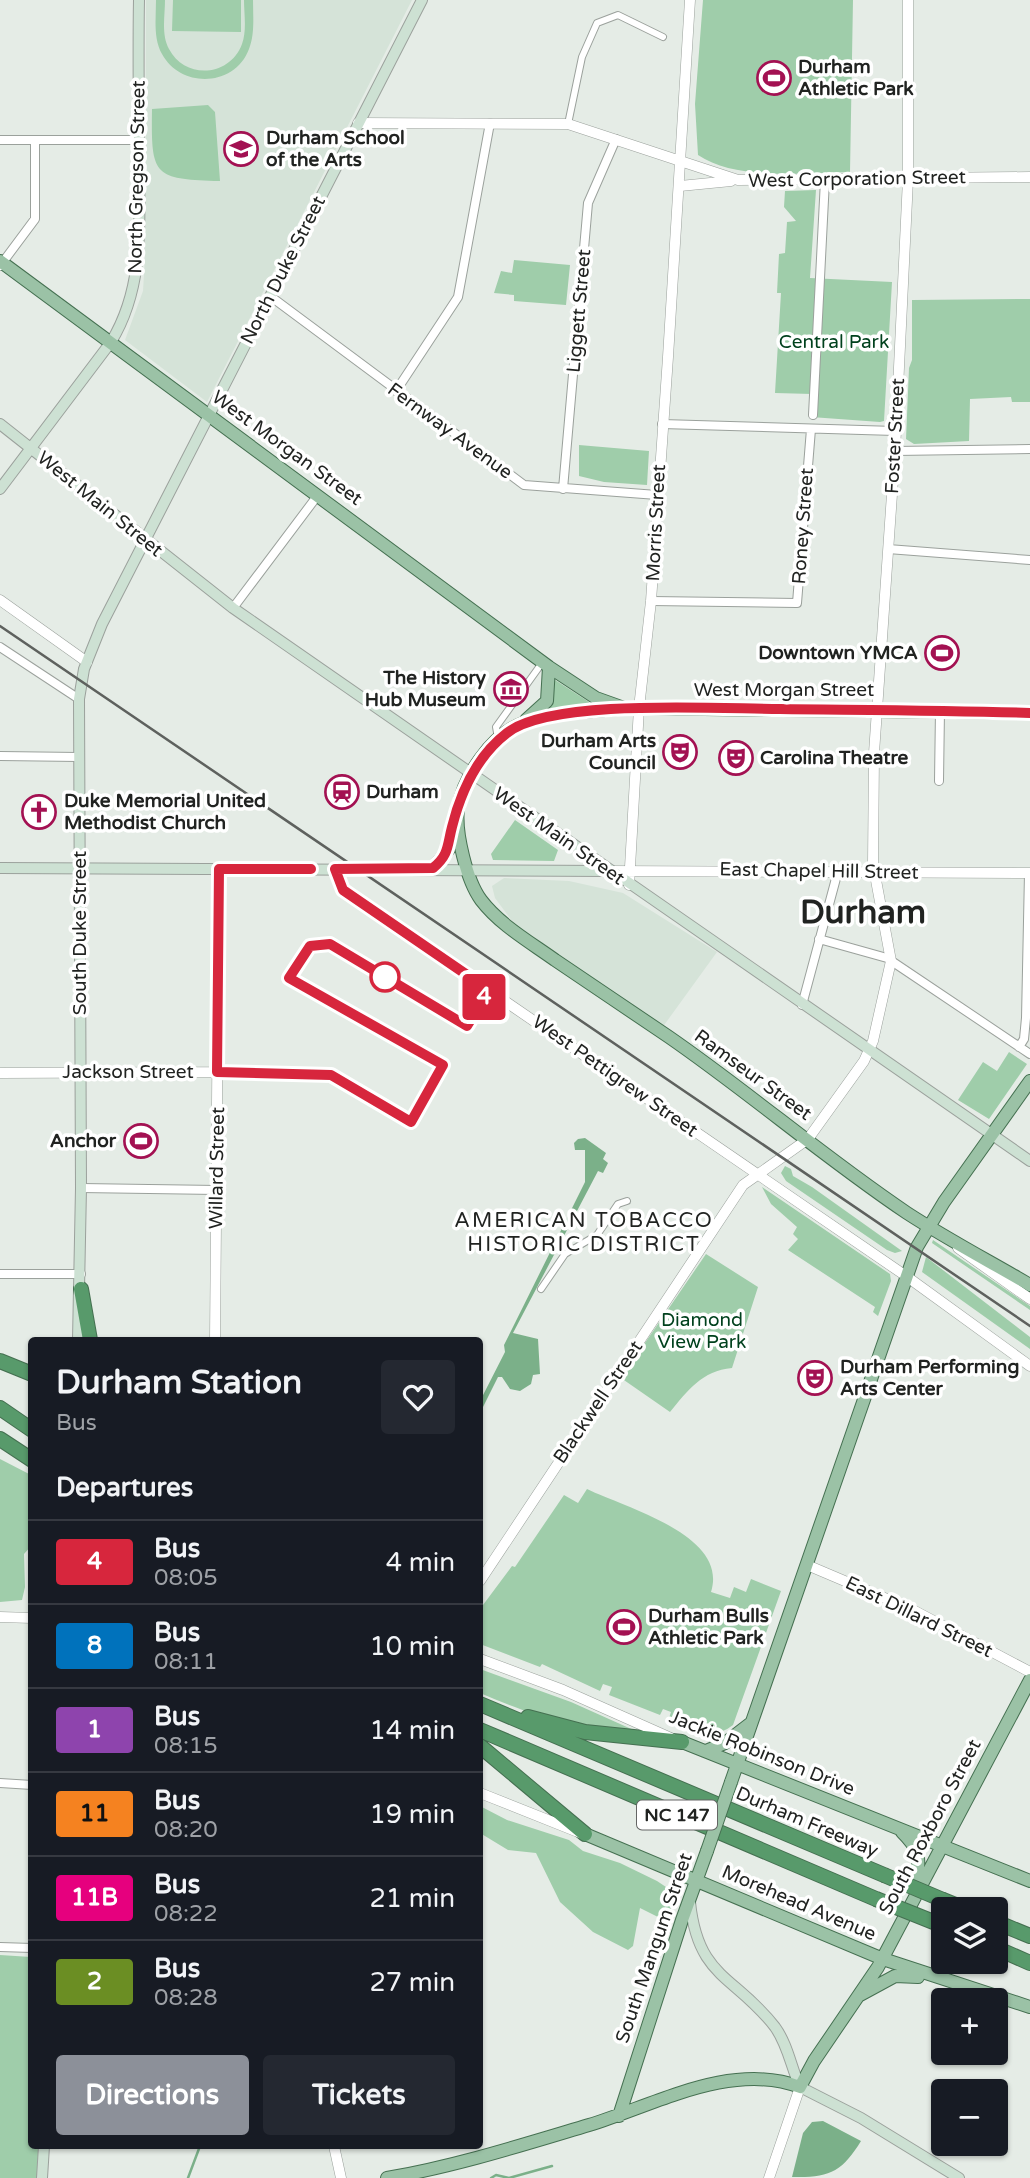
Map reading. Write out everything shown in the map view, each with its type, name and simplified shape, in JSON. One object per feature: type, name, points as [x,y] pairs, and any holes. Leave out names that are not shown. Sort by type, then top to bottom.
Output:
[{"type":"highway","points":[[81,1289],[89,1337]]},
{"type":"highway","points":[[0,1361],[28,1372]]},
{"type":"highway","points":[[0,1408],[28,1427]]},
{"type":"highway","points":[[0,1439],[28,1457]]},
{"type":"highway","points":[[0,1451],[28,1466]]},
{"type":"highway","name":"Durham Freeway","points":[[483,1706],[936,1897]]},
{"type":"highway","points":[[494,1711],[585,1731],[681,1742]]},
{"type":"highway","name":"NC 147","points":[[483,1731],[931,1921]]},
{"type":"highway","points":[[483,1749],[585,1834]]},
{"type":"highway","points":[[1008,1927],[1030,1936]]},
{"type":"highway","points":[[1008,1953],[1030,1963]]},
{"type":"main road","name":"North Gregson Street","points":[[0,489],[111,342],[124,318],[137,274],[139,0]]},
{"type":"main road","name":"North Duke Street","points":[[146,540],[422,0]]},
{"type":"main road","name":"West Morgan Street","points":[[1,263],[546,665],[603,702],[624,708],[1030,713]]},
{"type":"main road","name":"West Main Street","points":[[0,424],[233,608],[608,871],[1030,1161]]},
{"type":"main road","name":"South Duke Street","points":[[78,1337],[82,1188],[79,699],[87,662],[146,540]]},
{"type":"main road","points":[[433,868],[449,849],[452,827],[472,774],[499,740],[547,701],[546,665]]},
{"type":"main road","points":[[523,723],[550,716],[624,708]]},
{"type":"main road","name":"Ramseur Street","points":[[458,813],[468,870],[481,900],[506,925],[702,1060],[950,1240]]},
{"type":"main road","points":[[0,868],[433,868],[608,871]]},
{"type":"main road","name":"South Mangum Street","points":[[620,2116],[697,1881],[906,1276],[929,1226],[1030,1081]]},
{"type":"main road","points":[[950,1240],[1030,1285]]},
{"type":"main road","name":"South Roxboro Street","points":[[800,2087],[814,2061],[883,1959],[1030,1679]]},
{"type":"main road","points":[[706,1751],[725,1744],[752,1723]]},
{"type":"main road","name":"Jackie Robinson Drive","points":[[681,1742],[1030,1881]]},
{"type":"main road","points":[[901,1831],[918,1851],[921,1861],[918,1879],[922,1886]]},
{"type":"main road","name":"Morehead Avenue","points":[[585,1834],[883,1959],[1030,2007]]},
{"type":"main road","points":[[690,1902],[694,1933],[706,1959],[775,2028],[785,2044],[800,2087]]},
{"type":"main road","points":[[860,1995],[895,1976],[929,1976]]},
{"type":"main road","points":[[387,2178],[455,2165],[725,2082],[775,2080],[800,2087],[861,2118],[959,2178]]},
{"type":"main road","points":[[42,2178],[44,2149]]},
{"type":"street","name":"Morris Street","points":[[629,885],[639,708],[651,601],[680,186],[690,0]]},
{"type":"street","name":"Foster Street","points":[[891,961],[874,872],[876,710],[895,451],[908,179],[908,0]]},
{"type":"street","points":[[568,124],[582,57],[597,23],[618,15],[663,37]]},
{"type":"street","name":"West Corporation Street","points":[[358,123],[568,124],[738,180],[1030,177]]},
{"type":"street","points":[[397,391],[458,297],[490,123]]},
{"type":"street","name":"Liggett Street","points":[[563,489],[588,202],[617,139]]},
{"type":"street","points":[[0,140],[139,140]]},
{"type":"street","points":[[1,263],[35,219],[35,140]]},
{"type":"street","points":[[680,186],[738,180]]},
{"type":"street","points":[[813,415],[825,180]]},
{"type":"street","name":"Fernway Avenue","points":[[270,296],[524,485],[657,495]]},
{"type":"street","points":[[662,424],[895,431]]},
{"type":"street","name":"Roney Street","points":[[651,601],[797,603],[811,429]]},
{"type":"street","points":[[895,451],[1030,449]]},
{"type":"street","points":[[233,608],[318,495]]},
{"type":"street","points":[[888,549],[1030,560]]},
{"type":"street","points":[[0,600],[87,662]]},
{"type":"street","points":[[0,647],[79,699]]},
{"type":"street","points":[[499,740],[496,727],[546,665]]},
{"type":"street","points":[[939,781],[940,710]]},
{"type":"street","points":[[0,756],[79,757]]},
{"type":"street","name":"Willard Street","points":[[215,1337],[219,869]]},
{"type":"street","name":"West Pettigrew Street","points":[[335,869],[340,885],[350,895],[906,1276],[1030,1366]]},
{"type":"street","name":"East Chapel Hill Street","points":[[608,871],[1030,873]]},
{"type":"street","points":[[802,1005],[838,871]]},
{"type":"street","points":[[1019,1047],[1024,1037],[1026,1018],[1030,873]]},
{"type":"street","points":[[819,939],[891,961],[1030,1054]]},
{"type":"street","points":[[808,1139],[869,1051],[891,961]]},
{"type":"street","name":"Jackson Street","points":[[0,1073],[217,1072],[331,1075],[411,1122]]},
{"type":"street","name":"Blackwell Street","points":[[483,1576],[743,1185],[808,1139]]},
{"type":"street","points":[[82,1188],[216,1190]]},
{"type":"street","points":[[541,1289],[565,1254],[597,1235],[618,1204],[627,1201]]},
{"type":"street","name":"Ramseur Street","points":[[950,1240],[968,1258],[1030,1299]]},
{"type":"street","points":[[0,1274],[81,1274]]},
{"type":"street","name":"East Dillard Street","points":[[807,1565],[906,1606],[1030,1672]]},
{"type":"street","points":[[0,1617],[28,1618]]},
{"type":"street","name":"Jackie Robinson Drive","points":[[483,1660],[563,1690],[681,1742]]},
{"type":"street","points":[[0,1783],[28,1785]]},
{"type":"street","name":"Morehead Avenue","points":[[483,1794],[573,1832],[585,1834]]},
{"type":"street","points":[[0,1947],[28,1948]]},
{"type":"street","name":"South Roxboro Street","points":[[769,2178],[800,2087]]},
{"type":"street","points":[[335,2149],[341,2178]]},
{"type":"shaded area","name":"Durham School of the Arts","points":[[146,0],[412,0],[207,402],[125,340],[143,291]]},
{"type":"shaded area","points":[[504,878],[569,881],[623,893],[717,952],[662,1028],[515,925],[495,898],[492,886]]},
{"type":"shaded area","points":[[585,1138],[606,1153],[603,1159],[608,1163],[603,1173],[598,1171],[513,1333],[538,1339],[540,1374],[533,1375],[531,1384],[520,1391],[510,1389],[502,1377],[498,1377],[483,1407],[483,1395],[505,1352],[504,1345],[585,1182],[585,1150],[575,1150],[574,1143]]},
{"type":"shaded area","points":[[823,2121],[861,2141],[847,2160],[833,2171],[816,2176],[792,2177],[803,2133],[812,2122]]},
{"type":"green space","points":[[156,0],[165,0],[165,37],[176,59],[196,70],[207,70],[228,63],[236,55],[244,33],[244,0],[253,0],[252,37],[242,62],[220,77],[194,78],[182,73],[171,65],[159,48]]},
{"type":"green space","points":[[173,0],[241,0],[241,32],[172,31]]},
{"type":"green space","name":"Durham Athletic Park","points":[[703,0],[853,0],[850,172],[751,172],[732,169],[698,155],[695,104]]},
{"type":"green space","points":[[208,105],[215,112],[220,181],[169,175],[160,169],[155,161],[152,109]]},
{"type":"green space","name":"Central Park","points":[[816,190],[810,278],[892,282],[884,421],[811,417],[812,394],[775,393],[781,293],[777,293],[779,254],[785,253],[787,222],[796,221],[784,207],[785,191]]},
{"type":"green space","points":[[514,260],[570,265],[566,305],[514,301],[514,295],[494,293],[501,271],[512,273]]},
{"type":"green space","name":"Central Park","points":[[1030,299],[1030,402],[1012,402],[1011,397],[970,399],[969,441],[914,444],[906,439],[909,368],[912,360],[912,300]]},
{"type":"green space","points":[[579,445],[649,451],[647,485],[604,482],[579,476]]},
{"type":"green space","points":[[552,678],[589,702],[588,706],[546,711]]},
{"type":"green space","points":[[515,820],[558,850],[554,861],[493,860],[491,854]]},
{"type":"green space","points":[[1009,1052],[1027,1064],[989,1119],[958,1100],[983,1062],[997,1071]]},
{"type":"green space","points":[[785,1166],[791,1169],[793,1176],[902,1251],[895,1253],[887,1250],[786,1181],[781,1173]]},
{"type":"green space","points":[[762,1187],[890,1274],[891,1281],[878,1316],[873,1312],[875,1307],[788,1250],[798,1239],[793,1234],[797,1227],[771,1204]]},
{"type":"green space","points":[[933,1240],[1030,1306],[1030,1310],[932,1243]]},
{"type":"green space","name":"Diamond View Park","points":[[706,1254],[758,1287],[732,1368],[704,1377],[670,1412],[621,1378]]},
{"type":"green space","points":[[926,1257],[1030,1337],[1030,1349],[922,1272]]},
{"type":"green space","points":[[0,1459],[28,1473],[28,1550],[24,1554],[25,1587],[22,1600],[0,1602]]},
{"type":"green space","name":"Durham Bulls Athletic Park","points":[[587,1489],[648,1515],[690,1539],[705,1555],[712,1572],[711,1592],[730,1598],[734,1587],[746,1592],[751,1579],[781,1591],[733,1725],[717,1733],[701,1732],[669,1718],[671,1712],[663,1709],[660,1715],[609,1695],[612,1687],[603,1684],[600,1691],[542,1664],[540,1667],[483,1645],[483,1605],[512,1566],[515,1567],[564,1495],[578,1503]]},
{"type":"green space","points":[[483,1670],[571,1702],[638,1732],[577,1726],[483,1694]]},
{"type":"green space","points":[[483,1808],[507,1820],[569,1840],[583,1851],[620,1863],[657,1881],[669,1889],[671,1918],[666,1921],[640,1908],[633,1946],[628,1950],[593,1932],[560,1902],[536,1853],[508,1850],[483,1835]]},
{"type":"green space","points":[[0,1955],[28,1957],[28,2149],[39,2149],[37,2178],[0,2178]]},
{"type":"waterway","points":[[188,2178],[199,2149]]},
{"type":"waterway","points":[[491,2178],[496,2175],[509,2178],[552,2166]]},
{"type":"railway","points":[[0,626],[1030,1326]]},
{"type":"bus line","name":"4","points":[[311,869],[219,869],[217,1072],[304,1072],[331,1075],[411,1122],[443,1065],[289,978],[310,946],[330,944],[467,1026],[489,990],[343,890],[335,869],[433,868],[442,861],[449,849],[452,827],[466,785],[480,760],[508,732],[523,723],[550,716],[624,708],[1030,713]]},
{"type":"place","name":"Durham Athletic Park","points":[[774,78]]},
{"type":"place","name":"Durham School of the Arts","points":[[241,149]]},
{"type":"place","name":"Downtown YMCA","points":[[942,653]]},
{"type":"place","name":"The History Hub Museum","points":[[511,689]]},
{"type":"place","name":"Durham Arts Council","points":[[680,752]]},
{"type":"place","name":"Carolina Theatre","points":[[736,758]]},
{"type":"place","name":"Durham","points":[[342,792]]},
{"type":"place","name":"Duke Memorial United Methodist Church","points":[[39,812]]},
{"type":"place","name":"Anchor","points":[[141,1141]]},
{"type":"place","name":"Durham Performing Arts Center","points":[[815,1378]]},
{"type":"place","name":"Durham Bulls Athletic Park","points":[[624,1627]]},
{"type":"district","name":"Durham","points":[[863,912]]},
{"type":"district","name":"AMERICAN TOBACCO HISTORIC DISTRICT","points":[[584,1232]]}]
